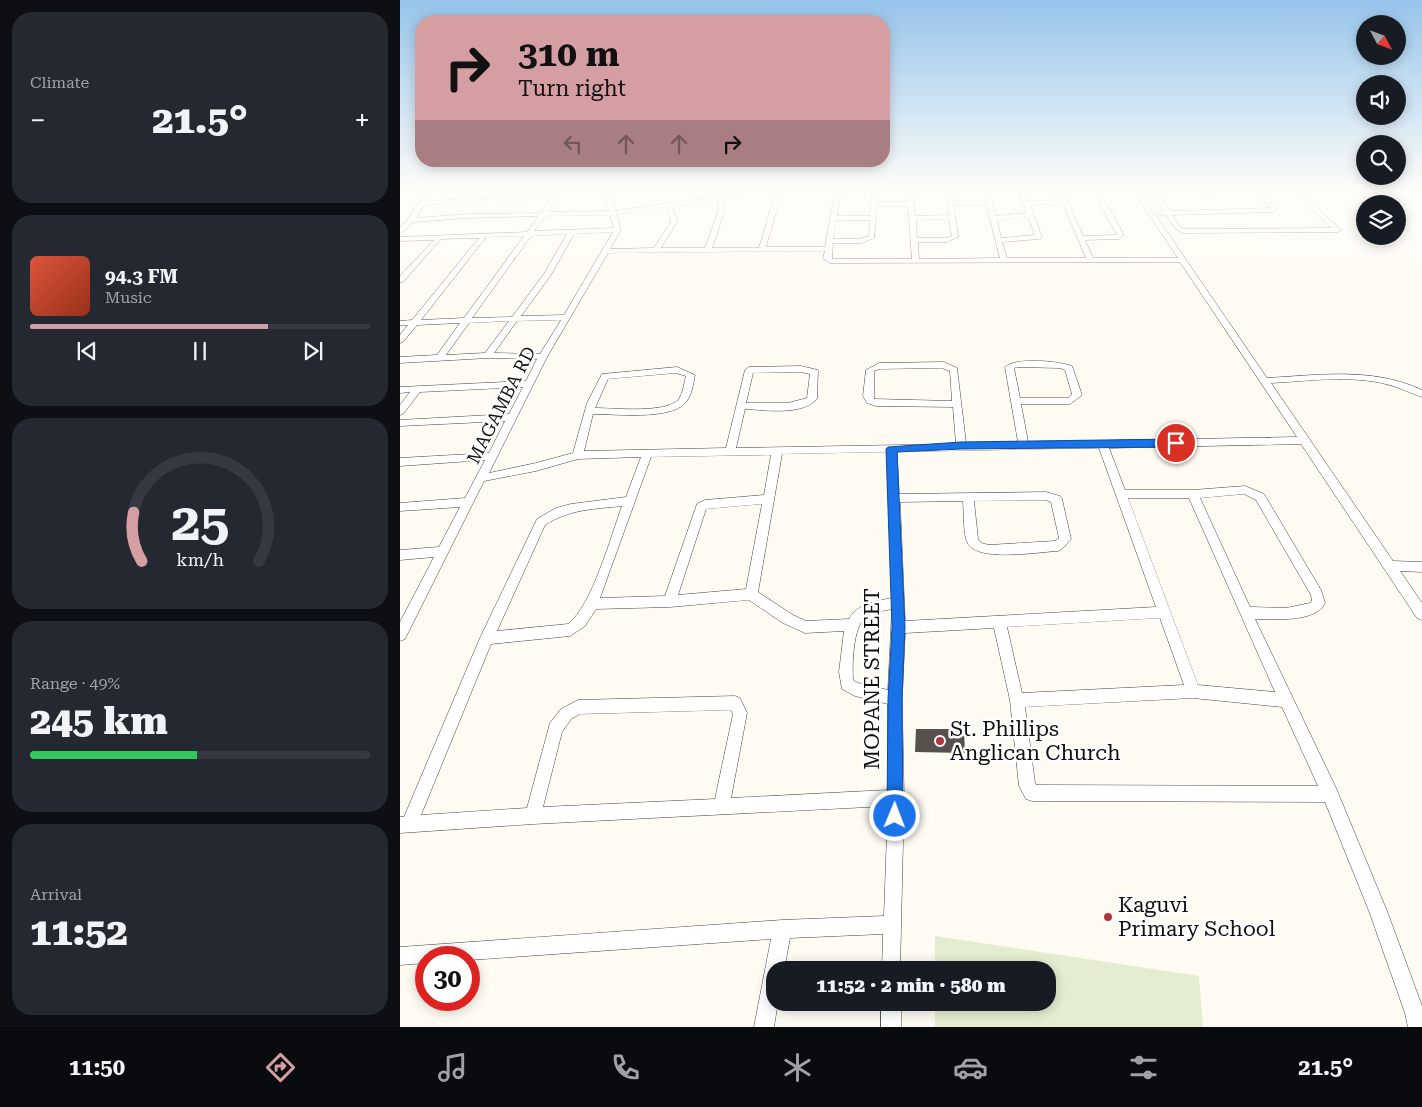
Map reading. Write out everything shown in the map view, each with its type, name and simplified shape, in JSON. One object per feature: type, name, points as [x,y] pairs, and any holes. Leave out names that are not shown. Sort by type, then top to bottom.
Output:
[{"type":"street","points":[[400,280],[438,239]]},
{"type":"street","points":[[400,340],[482,239]]},
{"type":"street","points":[[439,358],[526,239]]},
{"type":"street","points":[[488,355],[547,275],[567,239]]},
{"type":"street","name":"MAGAMBA RD","points":[[400,635],[406,613],[482,478],[512,417],[566,317],[613,239]]},
{"type":"street","points":[[657,250],[664,239]]},
{"type":"street","points":[[708,249],[712,239]]},
{"type":"street","points":[[762,248],[765,239]]},
{"type":"street","points":[[830,239],[827,258],[830,261],[1183,260]]},
{"type":"street","points":[[607,251],[829,245],[869,239]]},
{"type":"street","points":[[916,261],[914,240],[952,239]]},
{"type":"street","points":[[1004,261],[1000,240],[1010,239]]},
{"type":"street","points":[[1082,239],[1090,260]]},
{"type":"street","points":[[1169,239],[1422,614]]},
{"type":"street","points":[[400,323],[566,317]]},
{"type":"street","points":[[400,360],[488,355],[544,357]]},
{"type":"street","points":[[1015,401],[1070,401],[1075,398],[1077,395],[1069,368],[1061,365],[1012,365],[1009,367],[1015,401],[1024,445]]},
{"type":"street","points":[[958,404],[876,403],[870,401],[868,396],[870,370],[879,366],[950,367],[954,370],[958,404],[961,445]]},
{"type":"street","points":[[730,451],[749,370],[802,369],[816,372],[812,398],[806,403],[797,406],[741,406]]},
{"type":"street","points":[[578,455],[590,411],[600,382],[605,376],[677,370],[691,375],[683,400],[676,407],[662,410],[590,411]]},
{"type":"street","points":[[1263,381],[1367,377],[1390,380],[1422,394]]},
{"type":"street","points":[[400,390],[530,384]]},
{"type":"street","points":[[400,412],[416,389]]},
{"type":"street","points":[[400,423],[512,417]]},
{"type":"street","points":[[482,478],[536,467],[578,455],[892,449],[961,445],[1103,445],[1303,440]]},
{"type":"street","points":[[1103,445],[1193,691]]},
{"type":"street","name":"MOPANE STREET","points":[[891,961],[896,798],[895,699],[899,627],[892,449]]},
{"type":"street","points":[[751,594],[776,452]]},
{"type":"street","points":[[487,638],[570,630],[579,625],[592,604],[647,454]]},
{"type":"street","points":[[400,462],[493,456]]},
{"type":"street","points":[[1121,494],[1194,494],[1245,490],[1260,497],[1317,594],[1320,603],[1316,608],[1306,612],[1246,613]]},
{"type":"street","points":[[1194,494],[1246,613],[1330,794],[1378,911],[1415,1013],[1418,1027]]},
{"type":"street","points":[[895,498],[968,498],[1031,495],[1056,499],[1065,539],[1058,546],[989,550],[977,547],[972,541],[968,498]]},
{"type":"street","points":[[670,601],[701,506],[705,504],[768,499]]},
{"type":"street","points":[[629,501],[560,511],[541,522],[404,824],[896,798]]},
{"type":"street","points":[[400,507],[469,502]]},
{"type":"street","points":[[400,555],[441,552]]},
{"type":"street","points":[[1389,566],[1422,567]]},
{"type":"street","points":[[592,604],[670,601],[751,594],[788,619],[804,627],[851,625]]},
{"type":"street","points":[[895,699],[855,689],[847,684],[846,678],[851,625],[855,617],[865,610],[897,602]]},
{"type":"street","points":[[899,627],[1164,612]]},
{"type":"street","points":[[999,622],[1017,700],[1027,786],[1032,793],[1330,794]]},
{"type":"street","points":[[1017,700],[1193,691],[1286,700]]},
{"type":"street","points":[[533,816],[555,728],[566,714],[578,707],[735,704],[740,713],[722,806]]},
{"type":"street","points":[[400,956],[782,929],[892,925]]},
{"type":"street","points":[[764,1027],[782,929]]},
{"type":"street","points":[[891,1011],[891,1027]]},
{"type":"green space","points":[[935,936],[1199,976],[1203,1027],[935,1027],[935,1011],[1056,1011],[1056,961],[935,961]]},
{"type":"building","name":"St. Phillips Anglican Church","points":[[916,729],[964,729],[965,753],[915,752]]},
{"type":"place","name":"St. Phillips Anglican Church","points":[[940,741]]},
{"type":"place","name":"Kaguvi Primary School","points":[[1108,917]]},
{"type":"route","points":[[895,816],[895,699],[899,627],[892,449],[961,445],[1176,443]]}]
